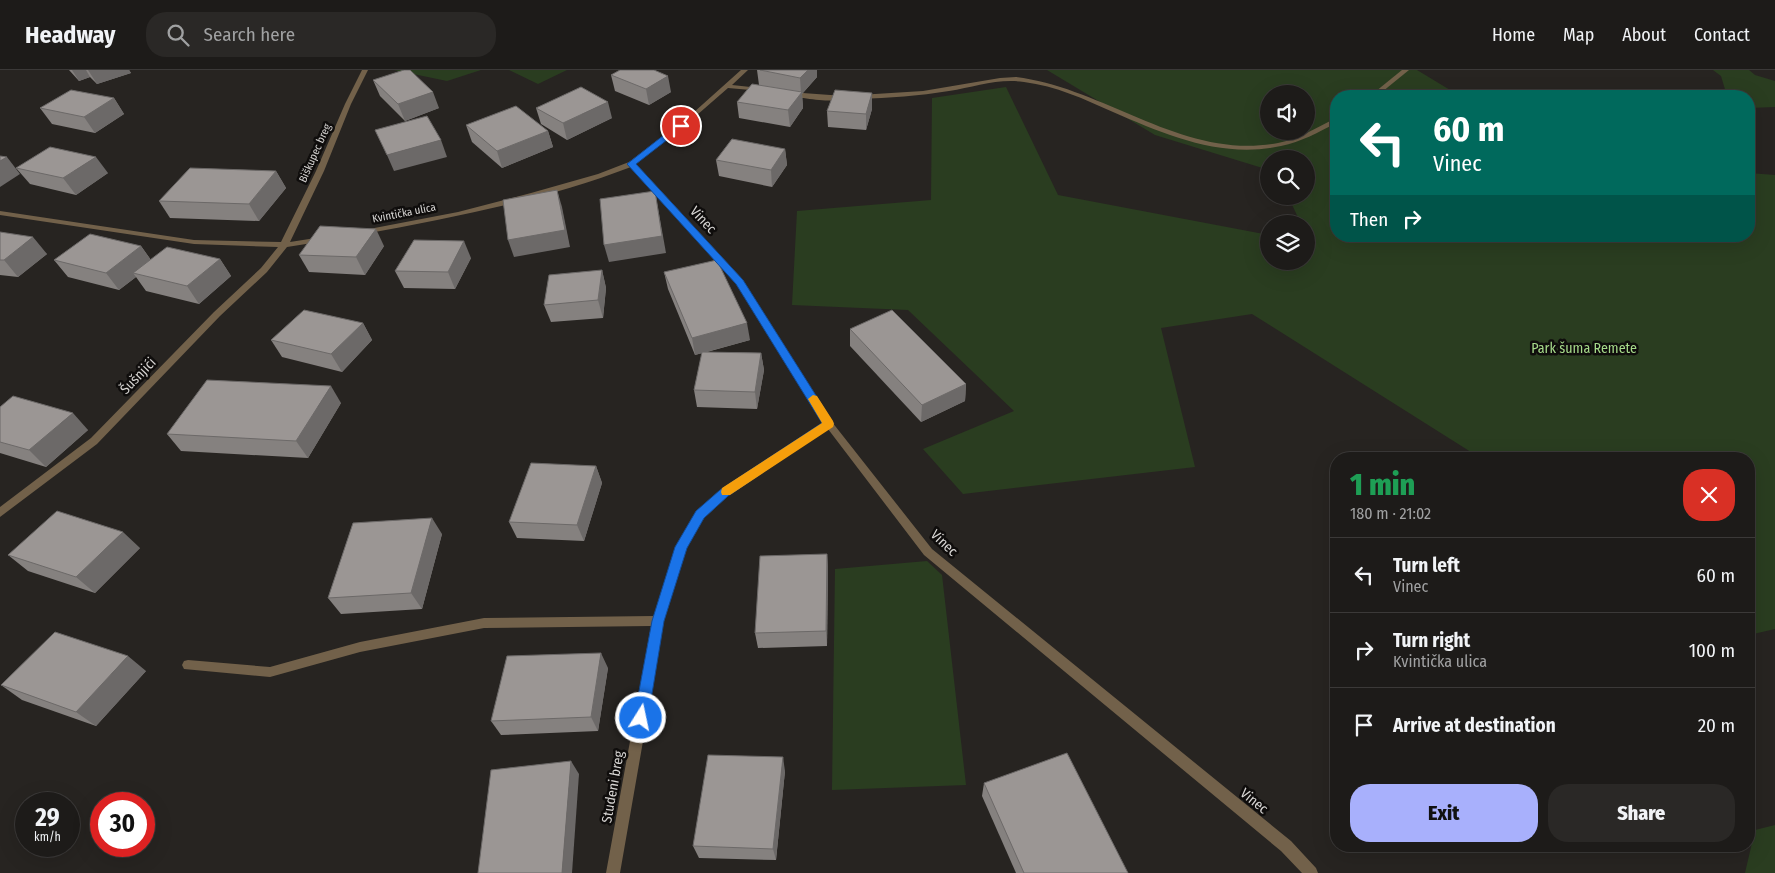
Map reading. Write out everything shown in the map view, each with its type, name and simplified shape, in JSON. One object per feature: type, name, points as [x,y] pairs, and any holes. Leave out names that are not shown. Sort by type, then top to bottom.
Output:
[{"type":"street","name":"Biškupec breg","points":[[284,245],[320,171],[348,104],[365,70]]},
{"type":"street","name":"Kvintička ulica","points":[[360,233],[458,214],[534,195],[601,176],[632,164],[695,114],[745,70]]},
{"type":"street","points":[[1381,90],[1406,70]]},
{"type":"street","points":[[777,93],[829,98],[872,97],[961,87],[997,80],[1022,79],[1048,84],[1073,92],[1153,127],[1192,140],[1216,146],[1254,149],[1285,144],[1320,131],[1330,124]]},
{"type":"street","points":[[726,86],[769,92]]},
{"type":"street","name":"Vinec","points":[[632,164],[740,282],[829,424],[928,552],[1286,846],[1311,873]]},
{"type":"street","points":[[0,213],[194,242],[284,245],[331,237]]},
{"type":"street","name":"Šušnjići","points":[[0,513],[94,441],[217,314],[264,270],[284,245]]},
{"type":"street","name":"Studeni breg","points":[[613,873],[658,621],[681,547],[700,515],[724,493],[829,424]]},
{"type":"street","points":[[188,665],[270,672],[360,647],[484,623],[658,621]]},
{"type":"green space","points":[[394,70],[481,70],[447,81]]},
{"type":"green space","points":[[509,70],[567,70],[538,84]]},
{"type":"green space","name":"Park šuma Remete","points":[[1047,70],[1417,70],[1450,90],[1330,90],[1330,242],[1755,242],[1755,173],[1775,175],[1775,629],[1755,634],[1755,452],[1471,452],[1252,314],[1161,328],[1195,467],[963,494],[923,449],[1014,411],[908,310],[792,305],[797,211],[931,200],[932,98],[1006,87],[1058,195],[1260,233],[1260,270],[1315,270],[1315,215],[1297,215],[1292,205],[1315,205],[1315,150],[1260,150],[1260,167],[1155,135]]},
{"type":"green space","points":[[1713,70],[1749,70],[1755,75],[1775,81],[1775,107],[1755,108],[1755,90],[1725,90],[1721,76]]},
{"type":"green space","points":[[927,561],[942,575],[966,785],[832,790],[835,569]]},
{"type":"green space","points":[[1775,825],[1775,873],[1745,873],[1750,852],[1755,852],[1755,830]]},
{"type":"building","points":[[404,70],[410,70],[433,92],[398,104],[373,80]]},
{"type":"building","points":[[620,70],[654,70],[668,76],[646,89],[611,75]]},
{"type":"building","points":[[760,70],[808,70],[800,78]]},
{"type":"building","points":[[752,84],[802,92],[788,110],[737,102]]},
{"type":"building","points":[[581,87],[608,102],[563,123],[536,108]]},
{"type":"building","points":[[71,90],[114,98],[84,117],[40,108]]},
{"type":"building","points":[[835,90],[872,93],[866,114],[827,111]]},
{"type":"building","points":[[516,106],[548,131],[497,151],[466,125]]},
{"type":"building","points":[[427,116],[441,140],[387,155],[375,130]]},
{"type":"building","points":[[732,139],[785,149],[771,170],[716,160]]},
{"type":"building","points":[[50,147],[96,157],[63,178],[16,168]]},
{"type":"building","points":[[0,156],[7,157],[0,161]]},
{"type":"building","points":[[190,168],[276,171],[249,204],[159,201]]},
{"type":"building","points":[[557,190],[565,230],[508,240],[503,200]]},
{"type":"building","points":[[655,191],[662,236],[604,245],[600,199]]},
{"type":"building","points":[[320,226],[376,229],[356,257],[299,255]]},
{"type":"building","points":[[0,232],[33,237],[4,260],[0,260]]},
{"type":"building","points":[[90,234],[141,246],[106,273],[54,260]]},
{"type":"building","points":[[414,240],[464,241],[448,272],[395,271]]},
{"type":"building","points":[[167,247],[220,259],[187,286],[133,273]]},
{"type":"building","points":[[717,260],[747,323],[692,338],[664,272]]},
{"type":"building","points":[[602,270],[598,300],[544,305],[549,275]]},
{"type":"building","points":[[304,310],[363,323],[331,354],[271,340]]},
{"type":"building","points":[[892,310],[966,384],[922,405],[850,329]]},
{"type":"building","points":[[702,352],[761,353],[755,392],[694,390]]},
{"type":"building","points":[[207,380],[331,386],[296,441],[167,434]]},
{"type":"building","points":[[13,396],[73,413],[29,450],[0,442],[0,407]]},
{"type":"building","points":[[531,463],[596,466],[577,525],[509,522]]},
{"type":"building","points":[[57,511],[123,532],[76,577],[8,555]]},
{"type":"building","points":[[432,518],[411,593],[328,598],[353,523]]},
{"type":"building","points":[[827,554],[826,631],[755,633],[760,556]]},
{"type":"building","points":[[55,632],[128,656],[76,712],[1,685]]},
{"type":"building","points":[[601,653],[591,717],[491,721],[507,656]]},
{"type":"building","points":[[1067,753],[1128,873],[1024,873],[984,783]]},
{"type":"building","points":[[708,755],[783,757],[773,849],[693,846]]},
{"type":"building","points":[[571,761],[562,873],[478,873],[491,770]]},
{"type":"slow traffic","points":[[726,492],[829,424],[813,399]]},
{"type":"route","points":[[641,718],[658,621],[681,547],[700,515],[724,493],[829,424],[740,282],[632,164],[681,126]]}]
